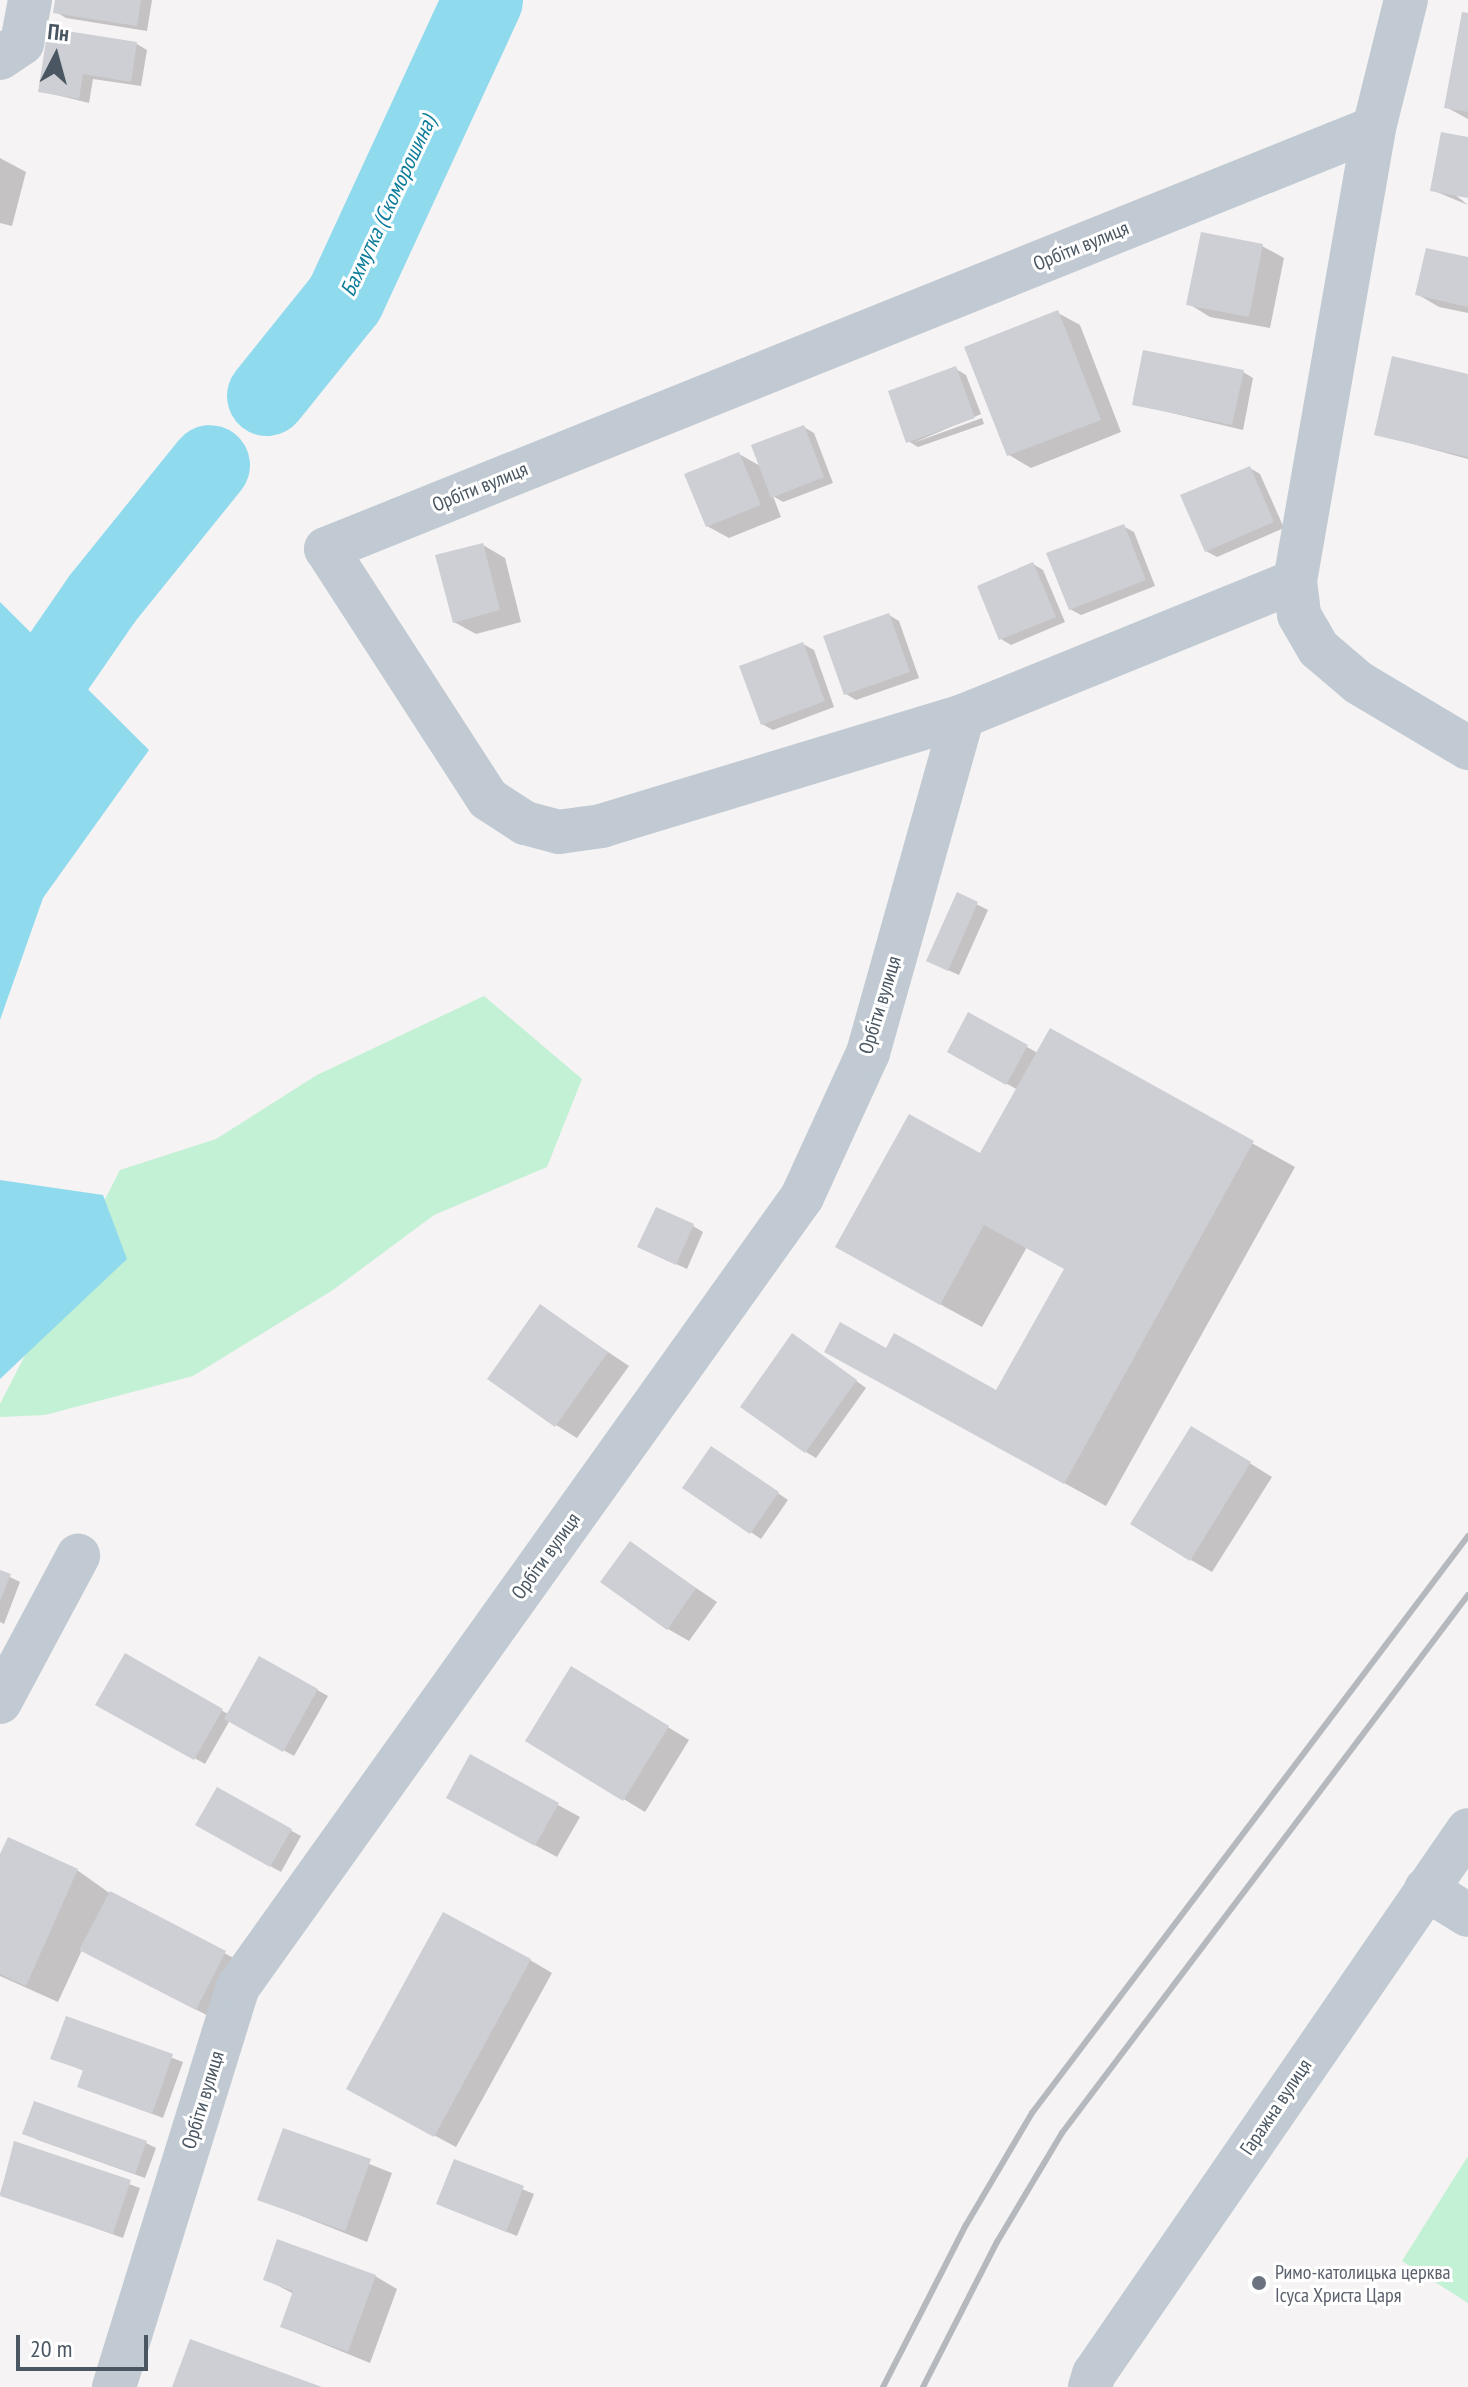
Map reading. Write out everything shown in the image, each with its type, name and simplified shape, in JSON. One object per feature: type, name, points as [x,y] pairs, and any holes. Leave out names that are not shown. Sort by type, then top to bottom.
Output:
[{"type":"street","points":[[4,57],[22,43],[30,0]]},
{"type":"street","points":[[1406,0],[1374,128],[1295,581],[1299,615],[1319,649],[1359,683],[1468,748]]},
{"type":"street","name":"Орбіти вулиця","points":[[1295,581],[963,716],[602,826],[559,832],[536,826],[488,799],[326,549],[1374,128]]},
{"type":"street","name":"Орбіти вулиця","points":[[114,2387],[238,1987],[802,1197],[868,1053],[963,716]]},
{"type":"street","points":[[0,1702],[78,1556]]},
{"type":"street","name":"Гаражна вулиця","points":[[1090,2387],[1094,2374],[1468,1830]]},
{"type":"street","points":[[1426,1889],[1468,1915]]},
{"type":"green space","points":[[484,996],[582,1079],[547,1167],[434,1215],[333,1290],[193,1376],[45,1415],[0,1417],[0,1404],[120,1170],[216,1139],[317,1075]]},
{"type":"green space","points":[[1468,2156],[1468,2303],[1402,2261]]},
{"type":"water","points":[[0,602],[149,750],[43,898],[0,1020]]},
{"type":"water","points":[[0,1180],[103,1195],[127,1259],[0,1379]]},
{"type":"building","points":[[55,0],[141,0],[137,26],[53,13]]},
{"type":"building","points":[[1462,12],[1468,13],[1468,112],[1444,108]]},
{"type":"building","points":[[48,28],[137,42],[131,82],[83,74],[79,99],[38,92]]},
{"type":"building","points":[[1441,132],[1468,137],[1468,198],[1430,191]]},
{"type":"building","points":[[1201,232],[1263,244],[1249,317],[1186,305]]},
{"type":"building","points":[[1426,248],[1468,257],[1468,307],[1415,295]]},
{"type":"building","points":[[1058,310],[1101,420],[1007,456],[964,347]]},
{"type":"building","points":[[1143,350],[1244,370],[1232,425],[1132,405]]},
{"type":"building","points":[[1392,356],[1468,374],[1468,457],[1374,435]]},
{"type":"building","points":[[956,366],[975,418],[906,443],[888,391]]},
{"type":"building","points":[[804,425],[824,477],[771,498],[751,445]]},
{"type":"building","points":[[739,452],[761,505],[706,527],[684,474]]},
{"type":"building","points":[[1250,466],[1274,522],[1205,552],[1180,495]]},
{"type":"building","points":[[1124,524],[1146,580],[1069,610],[1046,553]]},
{"type":"building","points":[[483,543],[500,610],[453,623],[435,555]]},
{"type":"building","points":[[1033,562],[1056,617],[999,640],[977,586]]},
{"type":"building","points":[[889,613],[910,672],[844,695],[823,636]]},
{"type":"building","points":[[803,642],[825,701],[761,725],[739,666]]},
{"type":"building","points":[[957,892],[978,902],[948,971],[926,961]]},
{"type":"building","points":[[968,1012],[1028,1045],[1006,1085],[947,1052]]},
{"type":"building","points":[[1050,1028],[1254,1141],[1064,1484],[824,1352],[840,1322],[886,1348],[894,1333],[996,1390],[1064,1269],[984,1225],[940,1305],[835,1247],[909,1114],[980,1153]]},
{"type":"building","points":[[656,1207],[694,1224],[676,1265],[637,1247]]},
{"type":"building","points":[[540,1304],[608,1352],[555,1427],[487,1379]]},
{"type":"building","points":[[792,1333],[857,1380],[805,1453],[740,1407]]},
{"type":"building","points":[[1191,1426],[1251,1462],[1190,1561],[1130,1524]]},
{"type":"building","points":[[711,1446],[779,1492],[750,1534],[682,1488]]},
{"type":"building","points":[[630,1541],[696,1588],[667,1630],[600,1582]]},
{"type":"building","points":[[0,1570],[11,1574],[0,1601]]},
{"type":"building","points":[[125,1653],[223,1709],[194,1760],[95,1705]]},
{"type":"building","points":[[259,1656],[318,1689],[283,1752],[224,1719]]},
{"type":"building","points":[[571,1666],[669,1726],[623,1801],[525,1741]]},
{"type":"building","points":[[470,1754],[559,1803],[535,1846],[446,1798]]},
{"type":"building","points":[[217,1787],[292,1829],[270,1867],[195,1825]]},
{"type":"building","points":[[8,1837],[78,1869],[26,1986],[0,1974],[0,1854]]},
{"type":"building","points":[[110,1891],[226,1951],[196,2010],[79,1950]]},
{"type":"building","points":[[443,1912],[531,1959],[434,2137],[346,2089]]},
{"type":"building","points":[[66,2016],[173,2054],[152,2114],[77,2087],[83,2070],[50,2059]]},
{"type":"building","points":[[34,2101],[147,2141],[135,2174],[22,2134]]},
{"type":"building","points":[[283,2128],[371,2159],[345,2231],[257,2200]]},
{"type":"building","points":[[14,2141],[131,2180],[113,2234],[0,2196]]},
{"type":"building","points":[[454,2159],[524,2186],[506,2232],[436,2204]]},
{"type":"building","points":[[277,2239],[376,2275],[348,2352],[280,2327],[293,2291],[263,2280]]},
{"type":"building","points":[[190,2339],[322,2387],[172,2387]]},
{"type":"waterway","name":"Бахмутка (Скоморошина)","points":[[267,396],[345,299],[483,0]]},
{"type":"waterway","name":"Бахмутка (Скоморошина)","points":[[0,747],[102,599],[210,465]]},
{"type":"railway","points":[[883,2387],[966,2225],[1032,2113],[1468,1536]]},
{"type":"railway","points":[[923,2387],[997,2242],[1062,2133],[1468,1595]]},
{"type":"place","name":"Римо-католицька церква Ісуса Христа Царя","points":[[1259,2283]]}]
